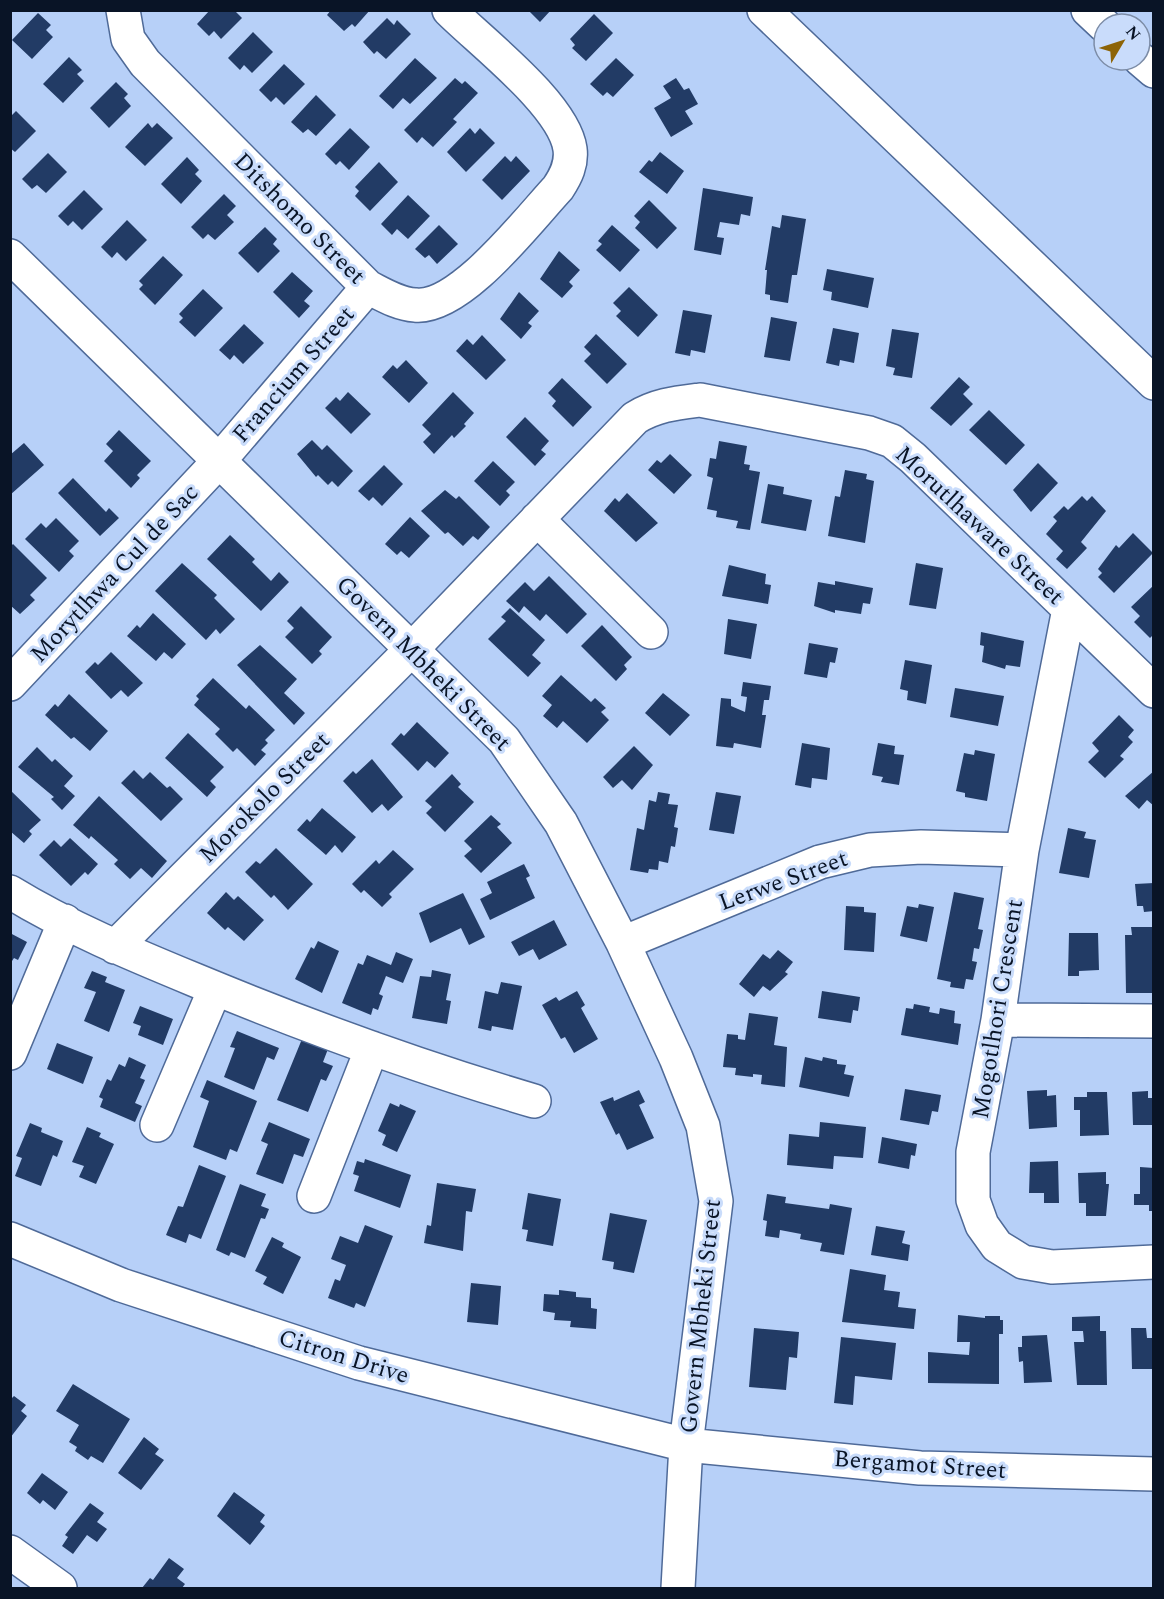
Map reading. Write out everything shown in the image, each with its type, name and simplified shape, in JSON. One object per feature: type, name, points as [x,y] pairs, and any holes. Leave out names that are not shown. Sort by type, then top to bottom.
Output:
[{"type":"street","name":"Ditshomo Street","points":[[123,10],[128,39],[145,63],[368,287],[416,306],[441,302],[462,288],[482,270],[558,188],[568,172],[570,149],[563,125],[548,105],[449,10]]},
{"type":"street","points":[[764,10],[1154,383]]},
{"type":"street","name":"Govern Mbheki Street","points":[[10,256],[218,462],[413,648],[504,740],[561,823],[623,943],[676,1058],[702,1126],[716,1201],[686,1445],[678,1588]]},
{"type":"street","name":"Francium Street","points":[[218,462],[368,287]]},
{"type":"street","name":"Morutlhaware Street","points":[[413,648],[635,418],[650,409],[700,400],[869,434],[892,441],[913,458],[1154,691]]},
{"type":"street","name":"Morytlhwa Cul de Sac","points":[[10,684],[218,462]]},
{"type":"street","points":[[537,519],[651,632]]},
{"type":"street","name":"Mogotlhori Crescent","points":[[1069,609],[1022,850],[998,1020],[973,1152],[973,1200],[982,1225],[997,1246],[1023,1262],[1052,1267],[1154,1262]]},
{"type":"street","name":"Morokolo Street","points":[[115,947],[413,648]]},
{"type":"street","name":"Lerwe Street","points":[[623,943],[820,862],[870,850],[921,847],[1022,850]]},
{"type":"street","points":[[10,892],[115,947],[283,1017],[534,1101]]},
{"type":"street","points":[[10,1053],[65,921]]},
{"type":"street","points":[[157,1125],[216,989]]},
{"type":"street","points":[[998,1020],[1154,1021]]},
{"type":"street","points":[[314,1196],[372,1048]]},
{"type":"street","name":"Citron Drive","points":[[10,1239],[121,1285],[359,1363],[686,1445]]},
{"type":"street","name":"Bergamot Street","points":[[686,1445],[920,1468],[1154,1474]]},
{"type":"street","points":[[10,1552],[60,1588]]},
{"type":"building","points":[[210,10],[234,10],[242,18],[221,39],[214,31],[209,36],[197,24]]},
{"type":"building","points":[[331,10],[370,10],[355,27],[352,24],[344,31],[327,15]]},
{"type":"building","points":[[528,10],[551,10],[540,22]]},
{"type":"building","points":[[38,13],[51,25],[46,30],[53,37],[32,59],[12,40]]},
{"type":"building","points":[[594,14],[613,33],[586,61],[572,48],[575,45],[570,39]]},
{"type":"building","points":[[387,18],[394,25],[397,20],[411,34],[386,59],[377,51],[374,54],[363,42]]},
{"type":"building","points":[[253,32],[273,52],[252,73],[244,65],[240,70],[228,58]]},
{"type":"building","points":[[69,57],[82,70],[77,74],[84,81],[63,103],[43,84]]},
{"type":"building","points":[[415,58],[437,78],[410,104],[403,98],[393,109],[379,96]]},
{"type":"building","points":[[616,58],[634,75],[613,97],[607,92],[603,96],[590,84]]},
{"type":"building","points":[[284,64],[305,84],[284,105],[276,97],[271,102],[259,90]]},
{"type":"building","points":[[455,78],[462,84],[465,81],[478,93],[453,119],[457,122],[433,147],[422,137],[417,143],[404,130]]},
{"type":"building","points":[[676,78],[684,90],[689,88],[698,104],[685,111],[693,124],[671,137],[654,108],[671,98],[663,86]]},
{"type":"building","points":[[116,82],[128,94],[124,98],[131,106],[109,128],[90,108]]},
{"type":"building","points":[[316,95],[336,115],[316,136],[308,129],[303,133],[291,122]]},
{"type":"building","points":[[16,111],[36,131],[15,152],[10,148],[10,117]]},
{"type":"building","points":[[148,123],[152,128],[157,123],[173,138],[145,166],[125,147]]},
{"type":"building","points":[[350,128],[370,147],[349,170],[340,161],[336,165],[325,154]]},
{"type":"building","points":[[470,128],[475,134],[480,128],[495,143],[466,172],[447,152]]},
{"type":"building","points":[[660,152],[684,171],[667,194],[639,172]]},
{"type":"building","points":[[48,153],[67,172],[46,193],[37,185],[32,189],[22,179]]},
{"type":"building","points":[[505,156],[511,162],[516,156],[530,171],[502,200],[482,180]]},
{"type":"building","points":[[187,157],[199,170],[195,174],[202,181],[181,204],[161,184]]},
{"type":"building","points":[[379,162],[398,182],[370,211],[355,196],[359,191],[355,187]]},
{"type":"building","points":[[703,188],[753,197],[750,216],[741,214],[739,225],[720,222],[717,237],[724,238],[721,255],[694,250]]},
{"type":"building","points":[[84,190],[103,209],[82,230],[73,221],[68,226],[58,216]]},
{"type":"building","points":[[224,194],[236,206],[227,215],[234,222],[215,240],[208,234],[203,239],[191,227]]},
{"type":"building","points":[[408,195],[430,216],[408,239],[397,229],[392,235],[381,224]]},
{"type":"building","points":[[649,200],[677,228],[657,249],[635,228],[640,222],[634,216]]},
{"type":"building","points":[[782,215],[806,219],[797,275],[792,275],[788,303],[770,300],[770,295],[765,294],[767,270],[765,270],[772,226],[780,228]]},
{"type":"building","points":[[127,220],[147,240],[126,261],[117,252],[112,258],[101,247]]},
{"type":"building","points":[[439,225],[458,244],[437,264],[429,255],[425,258],[415,249]]},
{"type":"building","points":[[612,225],[640,250],[620,272],[596,250],[602,244],[598,241]]},
{"type":"building","points":[[265,227],[277,239],[273,244],[280,251],[258,273],[238,253]]},
{"type":"building","points":[[559,251],[580,270],[569,282],[573,286],[562,298],[540,279]]},
{"type":"building","points":[[163,256],[183,275],[155,305],[139,289],[143,285],[139,281]]},
{"type":"building","points":[[827,269],[874,278],[868,308],[831,300],[832,292],[823,290]]},
{"type":"building","points":[[292,272],[313,291],[304,301],[310,306],[299,318],[273,292]]},
{"type":"building","points":[[629,287],[658,315],[638,337],[616,316],[621,311],[613,303]]},
{"type":"building","points":[[203,289],[223,308],[195,337],[179,322],[183,318],[179,314]]},
{"type":"building","points":[[519,292],[539,311],[528,323],[532,326],[521,339],[500,319]]},
{"type":"building","points":[[683,310],[712,315],[705,353],[691,350],[690,356],[675,353]]},
{"type":"building","points":[[771,317],[797,322],[790,361],[764,357]]},
{"type":"building","points":[[244,324],[264,343],[243,364],[234,355],[230,360],[219,350]]},
{"type":"building","points":[[833,328],[859,333],[854,363],[840,360],[839,366],[826,363]]},
{"type":"building","points":[[892,329],[919,333],[912,378],[893,375],[895,368],[886,366]]},
{"type":"building","points":[[596,334],[627,364],[607,384],[584,361],[591,354],[584,347]]},
{"type":"building","points":[[482,335],[506,360],[486,380],[456,351],[467,339],[473,345]]},
{"type":"building","points":[[406,360],[428,383],[409,403],[382,377],[393,365],[397,369]]},
{"type":"building","points":[[959,377],[970,387],[963,394],[973,404],[951,426],[930,408]]},
{"type":"building","points":[[562,378],[592,407],[573,427],[552,406],[556,401],[548,393]]},
{"type":"building","points":[[348,392],[371,414],[351,434],[325,408],[336,397],[340,401]]},
{"type":"building","points":[[453,392],[474,413],[464,424],[466,426],[454,438],[452,435],[434,454],[423,442],[431,434],[422,425]]},
{"type":"building","points":[[989,410],[1025,445],[1006,465],[969,430]]},
{"type":"building","points":[[525,417],[549,441],[541,450],[546,454],[535,466],[506,437]]},
{"type":"building","points":[[119,430],[151,461],[137,475],[140,478],[131,488],[104,461],[113,451],[106,444]]},
{"type":"building","points":[[312,440],[322,450],[327,445],[353,471],[338,487],[332,481],[328,485],[318,475],[316,477],[297,454]]},
{"type":"building","points":[[719,441],[747,446],[744,464],[750,465],[749,470],[760,472],[750,530],[736,528],[738,521],[716,517],[717,511],[707,509],[713,478],[707,476],[710,458],[716,459]]},
{"type":"building","points":[[24,443],[44,465],[10,495],[10,455]]},
{"type":"building","points":[[670,454],[692,475],[674,494],[648,470],[657,460],[661,463]]},
{"type":"building","points":[[493,461],[515,482],[506,491],[510,495],[500,506],[474,481]]},
{"type":"building","points":[[1038,463],[1058,483],[1031,512],[1013,490]]},
{"type":"building","points":[[384,465],[403,484],[382,506],[373,497],[369,501],[358,491]]},
{"type":"building","points":[[845,470],[867,474],[866,479],[874,481],[865,543],[828,536],[835,496],[840,497]]},
{"type":"building","points":[[73,478],[106,512],[109,508],[119,518],[100,536],[58,493]]},
{"type":"building","points":[[768,484],[784,487],[783,494],[812,500],[806,531],[761,523]]},
{"type":"building","points":[[445,490],[456,499],[459,496],[490,527],[478,540],[473,536],[463,546],[448,532],[445,534],[421,511]]},
{"type":"building","points":[[627,493],[658,523],[636,542],[604,511],[615,498],[619,502]]},
{"type":"building","points":[[1082,496],[1087,501],[1092,496],[1106,511],[1081,542],[1087,548],[1067,569],[1056,559],[1063,551],[1046,534],[1057,521],[1053,517],[1064,506],[1068,510]]},
{"type":"building","points":[[410,517],[430,536],[409,558],[401,551],[397,555],[385,544]]},
{"type":"building","points":[[56,518],[79,541],[69,551],[74,556],[59,572],[25,539],[41,523],[46,528]]},
{"type":"building","points":[[1133,533],[1153,553],[1114,593],[1098,577],[1102,573],[1098,569],[1116,545],[1119,548]]},
{"type":"building","points":[[230,535],[255,559],[252,562],[271,581],[279,572],[289,582],[261,611],[207,559]]},
{"type":"building","points":[[13,544],[47,578],[30,595],[35,600],[20,614],[10,605],[10,547]]},
{"type":"building","points":[[182,563],[217,595],[214,598],[235,619],[220,634],[216,629],[206,640],[155,591]]},
{"type":"building","points":[[916,563],[943,568],[936,609],[909,605]]},
{"type":"building","points":[[729,565],[766,574],[765,584],[771,585],[768,604],[722,596]]},
{"type":"building","points":[[549,576],[587,614],[567,634],[546,614],[540,621],[524,606],[519,613],[506,601],[525,582],[534,591]]},
{"type":"building","points":[[835,581],[873,588],[870,604],[863,603],[861,614],[835,610],[835,613],[814,606],[818,582],[835,585]]},
{"type":"building","points":[[1154,585],[1154,634],[1150,638],[1134,622],[1140,616],[1131,607]]},
{"type":"building","points":[[301,606],[332,637],[319,651],[322,654],[312,664],[285,637],[294,628],[287,621]]},
{"type":"building","points":[[510,608],[545,640],[532,655],[541,663],[528,677],[488,639],[506,621],[501,617]]},
{"type":"building","points":[[153,613],[186,644],[172,659],[164,652],[156,661],[127,636],[137,625],[140,628]]},
{"type":"building","points":[[728,619],[757,624],[751,659],[724,654]]},
{"type":"building","points":[[602,625],[632,657],[624,665],[627,669],[616,681],[581,646]]},
{"type":"building","points":[[981,632],[1024,641],[1020,667],[1006,665],[1005,669],[982,662],[984,646],[980,645]]},
{"type":"building","points":[[809,643],[838,648],[835,663],[830,662],[827,678],[804,674]]},
{"type":"building","points":[[260,645],[297,679],[284,693],[305,713],[294,725],[237,665]]},
{"type":"building","points":[[111,652],[143,683],[128,697],[121,690],[111,699],[85,672],[95,662],[98,665]]},
{"type":"building","points":[[905,660],[932,665],[926,704],[907,700],[908,691],[900,689]]},
{"type":"building","points":[[561,675],[591,702],[595,698],[606,708],[601,712],[609,720],[587,743],[563,721],[557,728],[543,716],[552,705],[542,696]]},
{"type":"building","points":[[213,678],[246,709],[249,705],[275,730],[265,740],[268,743],[261,750],[266,754],[255,766],[237,748],[233,752],[215,734],[220,729],[194,705],[199,699],[196,696]]},
{"type":"building","points":[[743,682],[771,686],[769,700],[764,700],[762,715],[766,715],[761,748],[734,743],[733,748],[716,746],[721,698],[731,699],[731,706],[745,712],[747,697],[741,696]]},
{"type":"building","points":[[955,688],[1004,696],[998,726],[950,717]]},
{"type":"building","points":[[663,693],[690,715],[670,736],[645,713]]},
{"type":"building","points":[[69,694],[108,731],[90,751],[74,737],[71,739],[45,715],[55,704],[58,707]]},
{"type":"building","points":[[1119,715],[1134,730],[1128,737],[1133,742],[1120,756],[1124,759],[1105,778],[1088,762],[1099,751],[1092,743]]},
{"type":"building","points":[[417,722],[449,753],[435,768],[427,761],[418,771],[391,744],[401,733],[404,736]]},
{"type":"building","points":[[188,733],[224,767],[210,781],[216,787],[207,797],[165,758]]},
{"type":"building","points":[[802,743],[830,748],[827,780],[812,778],[811,788],[795,785]]},
{"type":"building","points":[[878,743],[895,746],[894,754],[904,755],[899,785],[881,782],[883,777],[872,775]]},
{"type":"building","points":[[634,746],[653,765],[632,790],[622,780],[613,788],[603,777]]},
{"type":"building","points":[[37,747],[52,762],[55,759],[73,776],[64,786],[75,796],[62,810],[51,799],[54,797],[18,767]]},
{"type":"building","points":[[975,750],[995,754],[987,801],[965,797],[965,793],[956,791],[964,753],[974,755]]},
{"type":"building","points":[[372,759],[403,797],[388,811],[382,804],[372,813],[343,781],[353,771],[356,774]]},
{"type":"building","points":[[134,770],[143,779],[150,772],[167,788],[170,786],[183,799],[161,821],[121,783]]},
{"type":"building","points":[[1154,771],[1154,806],[1147,800],[1139,809],[1125,796]]},
{"type":"building","points":[[452,774],[461,784],[458,787],[474,802],[445,832],[426,813],[432,807],[425,801]]},
{"type":"building","points":[[10,790],[41,820],[29,831],[32,834],[24,843],[10,831]]},
{"type":"building","points":[[658,792],[670,794],[668,804],[678,805],[674,827],[678,828],[675,847],[671,846],[668,863],[659,861],[658,870],[649,869],[648,873],[630,870],[637,828],[644,830],[649,800],[656,802]]},
{"type":"building","points":[[716,792],[741,796],[734,834],[709,830]]},
{"type":"building","points":[[99,796],[167,861],[152,878],[141,868],[130,879],[114,864],[118,860],[91,836],[89,839],[73,825]]},
{"type":"building","points":[[322,808],[356,837],[342,853],[335,845],[326,855],[297,830],[307,819],[310,822]]},
{"type":"building","points":[[491,815],[501,824],[497,827],[512,843],[481,873],[464,856],[472,849],[464,841]]},
{"type":"building","points":[[1068,828],[1086,832],[1084,838],[1096,840],[1089,878],[1059,873]]},
{"type":"building","points":[[70,838],[98,864],[88,875],[85,872],[71,886],[39,855],[54,840],[61,847]]},
{"type":"building","points":[[276,848],[313,884],[288,910],[274,895],[271,898],[245,872],[256,861],[260,864]]},
{"type":"building","points":[[393,850],[414,869],[389,894],[392,897],[382,907],[364,890],[361,893],[352,884],[376,860],[379,864]]},
{"type":"building","points":[[524,864],[530,876],[526,878],[535,898],[490,920],[480,899],[492,893],[487,882]]},
{"type":"building","points":[[1154,883],[1154,911],[1144,912],[1143,906],[1137,906],[1135,884]]},
{"type":"building","points":[[226,892],[234,900],[238,896],[264,920],[244,941],[228,927],[225,930],[207,913]]},
{"type":"building","points":[[954,892],[984,898],[978,929],[983,930],[979,949],[974,948],[972,961],[977,962],[973,980],[966,979],[964,989],[950,987],[951,982],[937,979]]},
{"type":"building","points":[[463,893],[485,937],[469,945],[461,928],[430,943],[419,913]]},
{"type":"building","points":[[919,904],[934,907],[927,942],[900,936],[907,906],[918,908]]},
{"type":"building","points":[[846,906],[864,907],[864,912],[876,913],[874,952],[844,950]]},
{"type":"building","points":[[554,920],[567,945],[539,960],[533,949],[519,956],[511,942]]},
{"type":"building","points":[[1131,927],[1152,927],[1154,993],[1126,993],[1125,935],[1132,935]]},
{"type":"building","points":[[10,933],[27,942],[18,960],[14,958],[10,964]]},
{"type":"building","points":[[1069,933],[1098,933],[1099,970],[1079,971],[1079,976],[1068,976]]},
{"type":"building","points":[[318,941],[339,951],[322,993],[295,979],[311,947],[314,949]]},
{"type":"building","points":[[778,950],[793,962],[785,972],[788,974],[770,991],[763,986],[754,997],[739,984],[763,954],[770,959]]},
{"type":"building","points":[[396,952],[413,959],[403,983],[386,976],[379,994],[383,996],[378,1010],[373,1008],[371,1015],[342,1003],[358,963],[363,965],[367,955],[391,965]]},
{"type":"building","points":[[432,970],[451,974],[446,1000],[451,1001],[447,1024],[412,1018],[420,976],[431,977]]},
{"type":"building","points":[[92,971],[107,977],[105,982],[125,990],[109,1032],[84,1021],[96,992],[84,988]]},
{"type":"building","points":[[501,982],[522,986],[513,1030],[492,1026],[491,1031],[478,1028],[485,991],[498,994]]},
{"type":"building","points":[[577,991],[585,1005],[581,1008],[598,1039],[574,1053],[565,1037],[561,1039],[542,1005],[556,997],[559,1001]]},
{"type":"building","points":[[822,991],[860,997],[858,1011],[853,1010],[851,1023],[818,1018]]},
{"type":"building","points":[[914,1004],[930,1007],[929,1012],[939,1014],[940,1008],[955,1011],[954,1023],[961,1024],[958,1045],[901,1035],[906,1008],[913,1009]]},
{"type":"building","points":[[140,1006],[173,1019],[163,1045],[138,1035],[141,1026],[133,1023]]},
{"type":"building","points":[[749,1013],[778,1017],[774,1045],[787,1047],[785,1087],[761,1084],[762,1075],[753,1074],[753,1077],[735,1075],[736,1068],[723,1067],[727,1034],[738,1035],[738,1039],[745,1040]]},
{"type":"building","points":[[237,1031],[279,1048],[274,1060],[267,1057],[254,1090],[224,1077],[235,1048],[230,1047]]},
{"type":"building","points":[[302,1039],[328,1049],[323,1062],[333,1066],[326,1081],[321,1079],[308,1112],[277,1100]]},
{"type":"building","points":[[57,1043],[93,1057],[83,1084],[47,1069]]},
{"type":"building","points":[[129,1057],[146,1065],[140,1078],[145,1080],[135,1103],[142,1106],[135,1122],[100,1107],[103,1099],[99,1097],[107,1079],[111,1081],[119,1064],[125,1067]]},
{"type":"building","points":[[805,1057],[822,1061],[823,1057],[837,1060],[837,1064],[846,1065],[844,1074],[854,1076],[849,1097],[799,1087]]},
{"type":"building","points":[[207,1080],[257,1101],[237,1152],[230,1149],[226,1160],[193,1147],[209,1101],[200,1097]]},
{"type":"building","points":[[905,1089],[941,1095],[938,1112],[932,1111],[929,1125],[900,1120]]},
{"type":"building","points":[[639,1090],[645,1102],[639,1105],[654,1138],[627,1150],[619,1133],[616,1135],[600,1102],[613,1097],[614,1101]]},
{"type":"building","points":[[1047,1090],[1047,1096],[1056,1095],[1057,1127],[1029,1129],[1027,1091]]},
{"type":"building","points":[[1148,1091],[1148,1098],[1154,1098],[1154,1125],[1133,1125],[1132,1092]]},
{"type":"building","points":[[1087,1092],[1107,1092],[1109,1135],[1080,1136],[1080,1110],[1074,1110],[1074,1097],[1087,1097]]},
{"type":"building","points":[[390,1103],[399,1107],[400,1104],[416,1111],[397,1152],[382,1145],[386,1135],[378,1131]]},
{"type":"building","points":[[269,1122],[310,1139],[303,1157],[294,1154],[283,1184],[256,1174],[268,1144],[261,1141]]},
{"type":"building","points":[[820,1122],[866,1127],[863,1158],[834,1156],[833,1169],[787,1165],[789,1134],[819,1137]]},
{"type":"building","points":[[30,1123],[42,1128],[41,1132],[63,1141],[57,1157],[53,1155],[41,1186],[15,1176],[22,1158],[16,1156]]},
{"type":"building","points":[[87,1127],[101,1133],[99,1137],[114,1144],[96,1184],[79,1177],[84,1166],[72,1162]]},
{"type":"building","points":[[882,1137],[917,1144],[915,1156],[911,1155],[909,1169],[878,1163]]},
{"type":"building","points":[[365,1159],[411,1175],[400,1208],[354,1191],[359,1176],[353,1174],[357,1161],[364,1163]]},
{"type":"building","points":[[1058,1161],[1059,1203],[1044,1203],[1044,1193],[1029,1193],[1030,1162]]},
{"type":"building","points":[[199,1165],[226,1176],[201,1239],[189,1234],[186,1243],[166,1235],[178,1206],[183,1207]]},
{"type":"building","points":[[1140,1167],[1154,1168],[1154,1211],[1149,1211],[1149,1205],[1134,1205],[1134,1194],[1140,1194]]},
{"type":"building","points":[[1106,1172],[1106,1184],[1109,1184],[1106,1216],[1086,1216],[1086,1203],[1079,1203],[1078,1173]]},
{"type":"building","points":[[437,1183],[476,1189],[472,1212],[466,1211],[463,1251],[424,1243],[427,1225],[431,1226]]},
{"type":"building","points":[[240,1184],[266,1194],[261,1206],[269,1209],[265,1219],[261,1218],[245,1258],[231,1252],[229,1256],[216,1250]]},
{"type":"building","points":[[528,1193],[561,1199],[553,1246],[526,1241],[528,1230],[522,1229]]},
{"type":"building","points":[[767,1194],[786,1197],[785,1203],[829,1209],[830,1204],[852,1208],[844,1255],[820,1251],[822,1243],[800,1239],[801,1234],[780,1230],[779,1238],[765,1236],[767,1221],[763,1220]]},
{"type":"building","points":[[610,1213],[647,1220],[634,1273],[613,1269],[614,1262],[602,1260]]},
{"type":"building","points":[[365,1225],[393,1236],[365,1307],[356,1303],[354,1308],[328,1298],[335,1279],[340,1281],[346,1265],[331,1259],[340,1236],[358,1243]]},
{"type":"building","points":[[876,1226],[905,1231],[902,1243],[910,1245],[908,1261],[871,1255]]},
{"type":"building","points":[[272,1237],[284,1243],[282,1247],[301,1257],[283,1294],[263,1284],[267,1277],[255,1271]]},
{"type":"building","points":[[850,1269],[886,1275],[884,1290],[900,1292],[898,1307],[916,1309],[914,1329],[842,1322]]},
{"type":"building","points":[[471,1283],[501,1286],[498,1325],[467,1322]]},
{"type":"building","points":[[559,1290],[576,1292],[576,1297],[591,1298],[591,1308],[597,1309],[596,1329],[570,1327],[571,1321],[554,1320],[555,1313],[543,1311],[544,1294],[559,1295]]},
{"type":"building","points":[[958,1315],[985,1318],[985,1316],[1000,1316],[1000,1320],[1003,1320],[1003,1334],[999,1334],[999,1384],[928,1383],[928,1352],[969,1355],[970,1342],[957,1342]]},
{"type":"building","points":[[1100,1316],[1100,1331],[1106,1331],[1107,1385],[1077,1385],[1074,1342],[1084,1342],[1083,1331],[1072,1331],[1072,1317]]},
{"type":"building","points":[[754,1328],[799,1332],[797,1358],[789,1357],[786,1390],[749,1387]]},
{"type":"building","points":[[1131,1328],[1146,1328],[1147,1338],[1154,1338],[1154,1369],[1132,1369]]},
{"type":"building","points":[[1047,1335],[1052,1382],[1024,1383],[1023,1361],[1019,1362],[1018,1347],[1022,1347],[1022,1336]]},
{"type":"building","points":[[841,1337],[896,1343],[892,1380],[855,1376],[853,1405],[834,1403]]},
{"type":"building","points":[[73,1384],[130,1419],[103,1463],[91,1456],[88,1460],[75,1451],[77,1447],[69,1442],[79,1425],[56,1411]]},
{"type":"building","points":[[14,1396],[26,1405],[21,1411],[27,1416],[10,1438],[10,1400]]},
{"type":"building","points":[[144,1437],[159,1449],[155,1454],[164,1460],[141,1490],[118,1473]]},
{"type":"building","points":[[42,1473],[68,1492],[55,1510],[43,1500],[40,1504],[27,1493]]},
{"type":"building","points":[[234,1492],[265,1515],[260,1522],[265,1526],[250,1545],[217,1516]]},
{"type":"building","points":[[90,1503],[104,1513],[97,1522],[107,1529],[97,1542],[87,1535],[73,1554],[62,1546],[68,1537],[65,1535]]},
{"type":"building","points":[[169,1558],[184,1569],[177,1578],[185,1584],[182,1588],[142,1588],[150,1578],[153,1580]]}]
